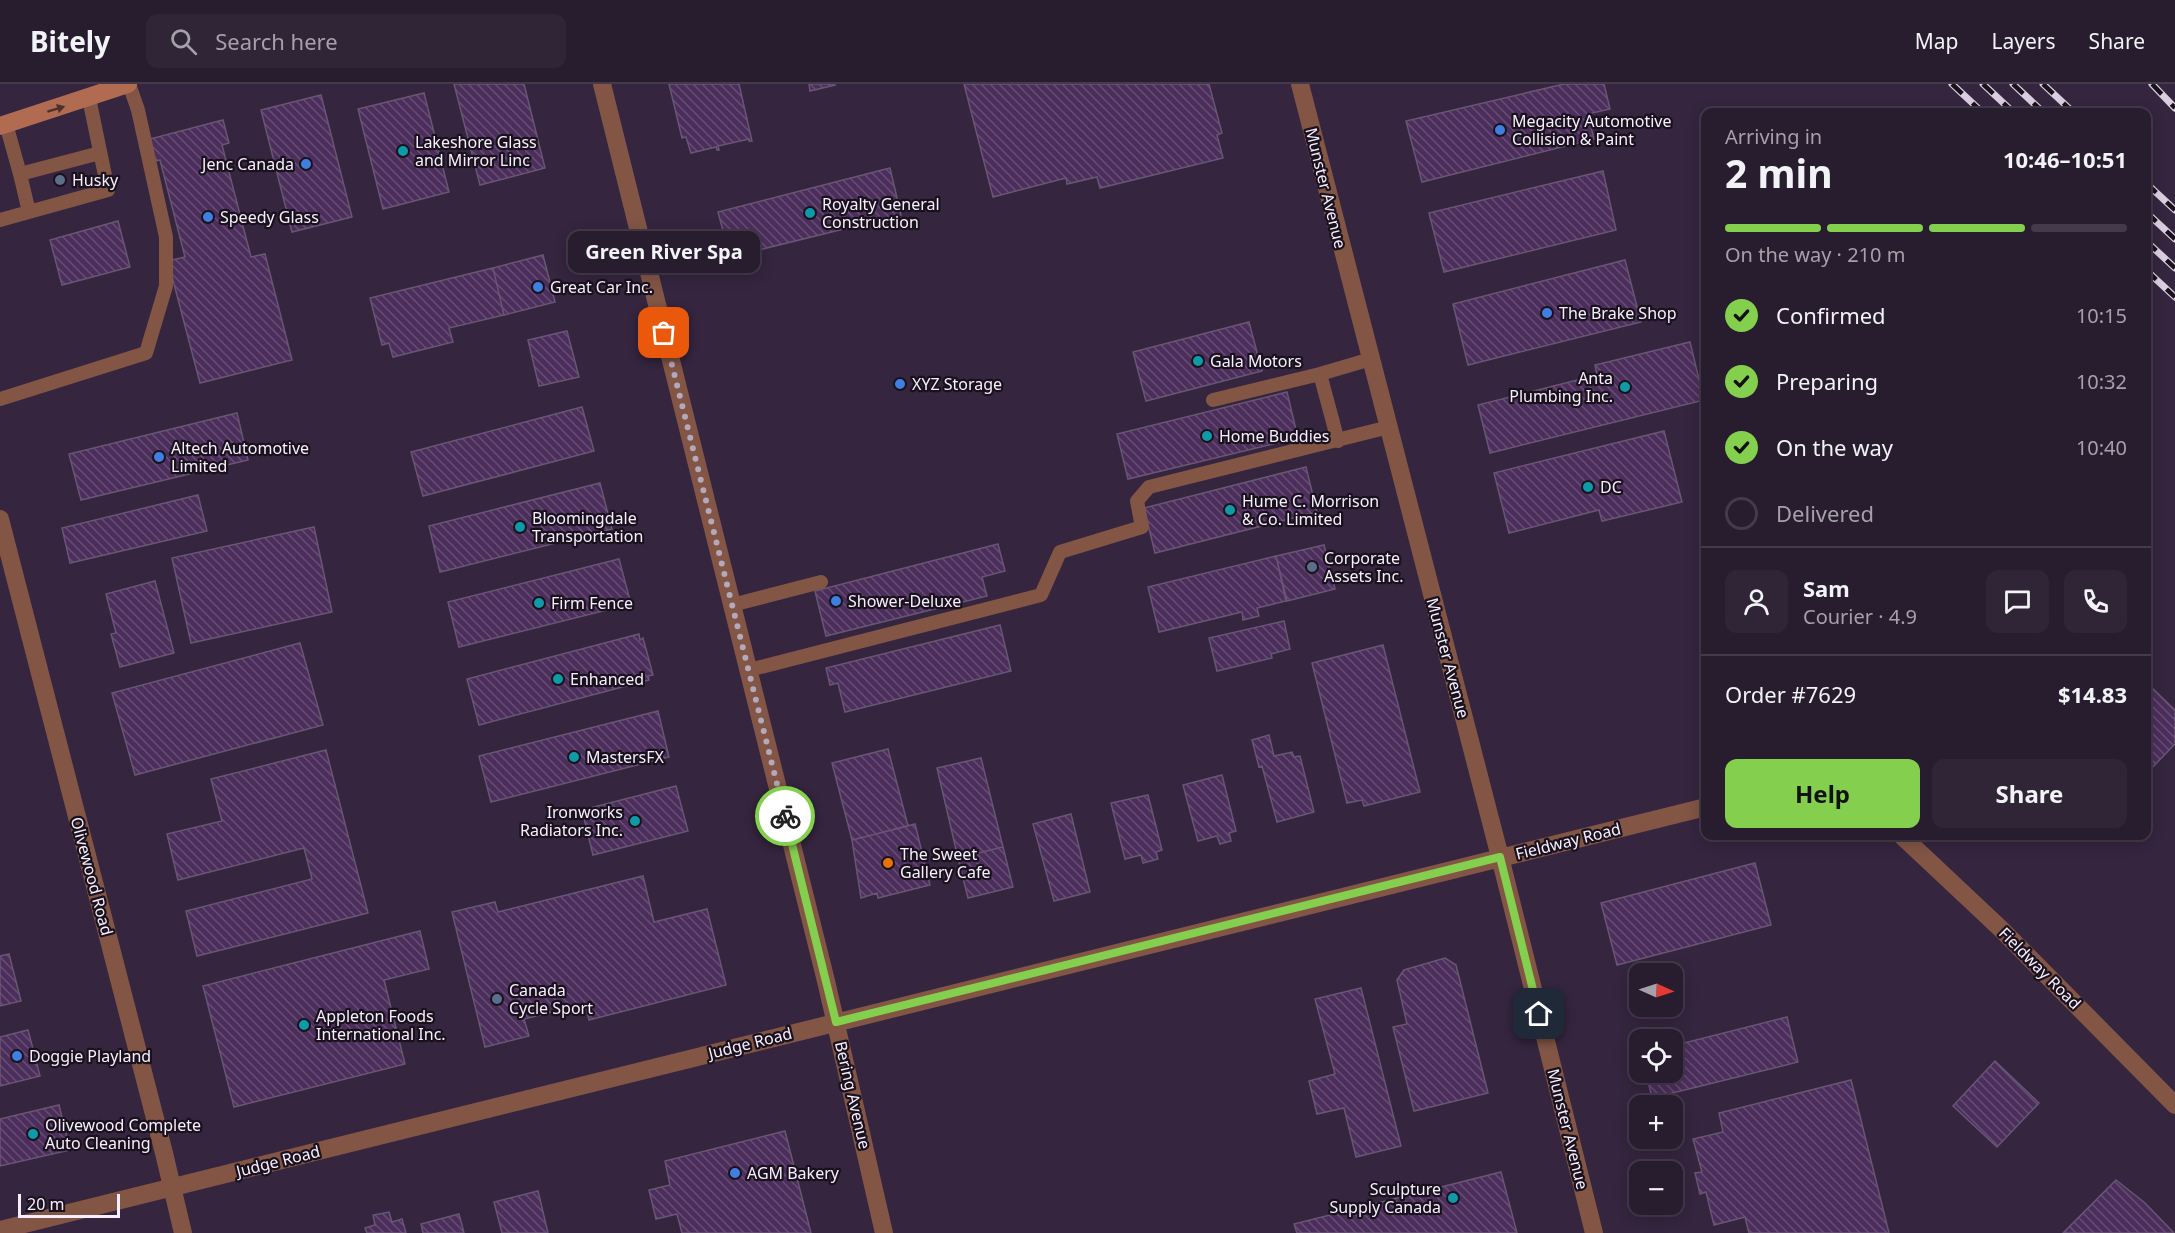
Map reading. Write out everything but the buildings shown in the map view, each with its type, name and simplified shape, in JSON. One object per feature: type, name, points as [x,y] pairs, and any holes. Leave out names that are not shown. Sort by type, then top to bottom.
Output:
[{"type":"main road","points":[[3,125],[128,84]]},
{"type":"street","name":"Bering Avenue","points":[[602,84],[836,1022],[884,1233]]},
{"type":"street","name":"Munster Avenue","points":[[1300,84],[1500,857],[1594,1233]]},
{"type":"street","name":"Olivewood Road","points":[[0,519],[183,1233]]},
{"type":"street","name":"Fieldway Road","points":[[1500,857],[1701,808]]},
{"type":"street","name":"Fieldway Road","points":[[1906,840],[2001,929],[2175,1105]]},
{"type":"street","name":"Judge Road","points":[[0,1230],[1500,857]]},
{"type":"lane","points":[[0,399],[146,353],[166,286],[166,237],[138,110],[128,84]]},
{"type":"lane","points":[[0,220],[108,190],[88,98]]},
{"type":"lane","points":[[3,125],[20,174],[29,212]]},
{"type":"lane","points":[[20,174],[100,153]]},
{"type":"lane","points":[[1213,400],[1371,359]]},
{"type":"lane","points":[[1320,374],[1338,441]]},
{"type":"lane","points":[[749,670],[1041,595],[1060,552],[1142,527],[1137,501],[1149,487],[1389,427]]},
{"type":"lane","points":[[732,605],[821,582]]},
{"type":"railway","points":[[1952,84],[1978,108]]},
{"type":"railway","points":[[1983,84],[2009,108]]},
{"type":"railway","points":[[2013,84],[2039,108]]},
{"type":"railway","points":[[2043,84],[2069,108]]},
{"type":"railway","points":[[2152,84],[2175,108]]},
{"type":"railway","points":[[2151,188],[2175,210]]},
{"type":"railway","points":[[2151,217],[2175,239]]},
{"type":"railway","points":[[2151,246],[2175,268]]},
{"type":"railway","points":[[2151,275],[2175,297]]},
{"type":"way so far","points":[[664,333],[785,816]]},
{"type":"place","name":"Megacity Automotive Collision & Paint","points":[[1500,130]]},
{"type":"place","name":"Lakeshore Glass and Mirror Linc","points":[[403,151]]},
{"type":"place","name":"Jenc Canada","points":[[306,164]]},
{"type":"place","name":"Husky","points":[[60,180]]},
{"type":"place","name":"Royalty General Construction","points":[[810,213]]},
{"type":"place","name":"Speedy Glass","points":[[208,217]]},
{"type":"place","name":"Great Car Inc.","points":[[538,287]]},
{"type":"place","name":"The Brake Shop","points":[[1547,313]]},
{"type":"place","name":"Green River Spa","points":[[664,333]]},
{"type":"place","name":"Gala Motors","points":[[1198,361]]},
{"type":"place","name":"XYZ Storage","points":[[900,384]]},
{"type":"place","name":"Anta Plumbing Inc.","points":[[1625,387]]},
{"type":"place","name":"Home Buddies","points":[[1207,436]]},
{"type":"place","name":"Altech Automotive Limited","points":[[159,457]]},
{"type":"place","name":"DC","points":[[1588,487]]},
{"type":"place","name":"Hume C. Morrison & Co. Limited","points":[[1230,510]]},
{"type":"place","name":"Bloomingdale Transportation","points":[[520,527]]},
{"type":"place","name":"Corporate Assets Inc.","points":[[1312,567]]},
{"type":"place","name":"Shower-Deluxe","points":[[836,601]]},
{"type":"place","name":"Firm Fence","points":[[539,603]]},
{"type":"place","name":"Enhanced","points":[[558,679]]},
{"type":"place","name":"MastersFX","points":[[574,757]]},
{"type":"place","name":"Ironworks Radiators Inc.","points":[[635,821]]},
{"type":"place","name":"The Sweet Gallery Cafe","points":[[888,863]]},
{"type":"place","name":"Canada Cycle Sport","points":[[497,999]]},
{"type":"place","name":"Appleton Foods International Inc.","points":[[304,1025]]},
{"type":"place","name":"Doggie Playland","points":[[17,1056]]},
{"type":"place","name":"Olivewood Complete Auto Cleaning","points":[[33,1134]]},
{"type":"place","name":"AGM Bakery","points":[[735,1173]]},
{"type":"place","name":"Sculpture Supply Canada","points":[[1453,1198]]},
{"type":"route","points":[[785,816],[836,1022],[1500,857],[1539,1014]]}]
